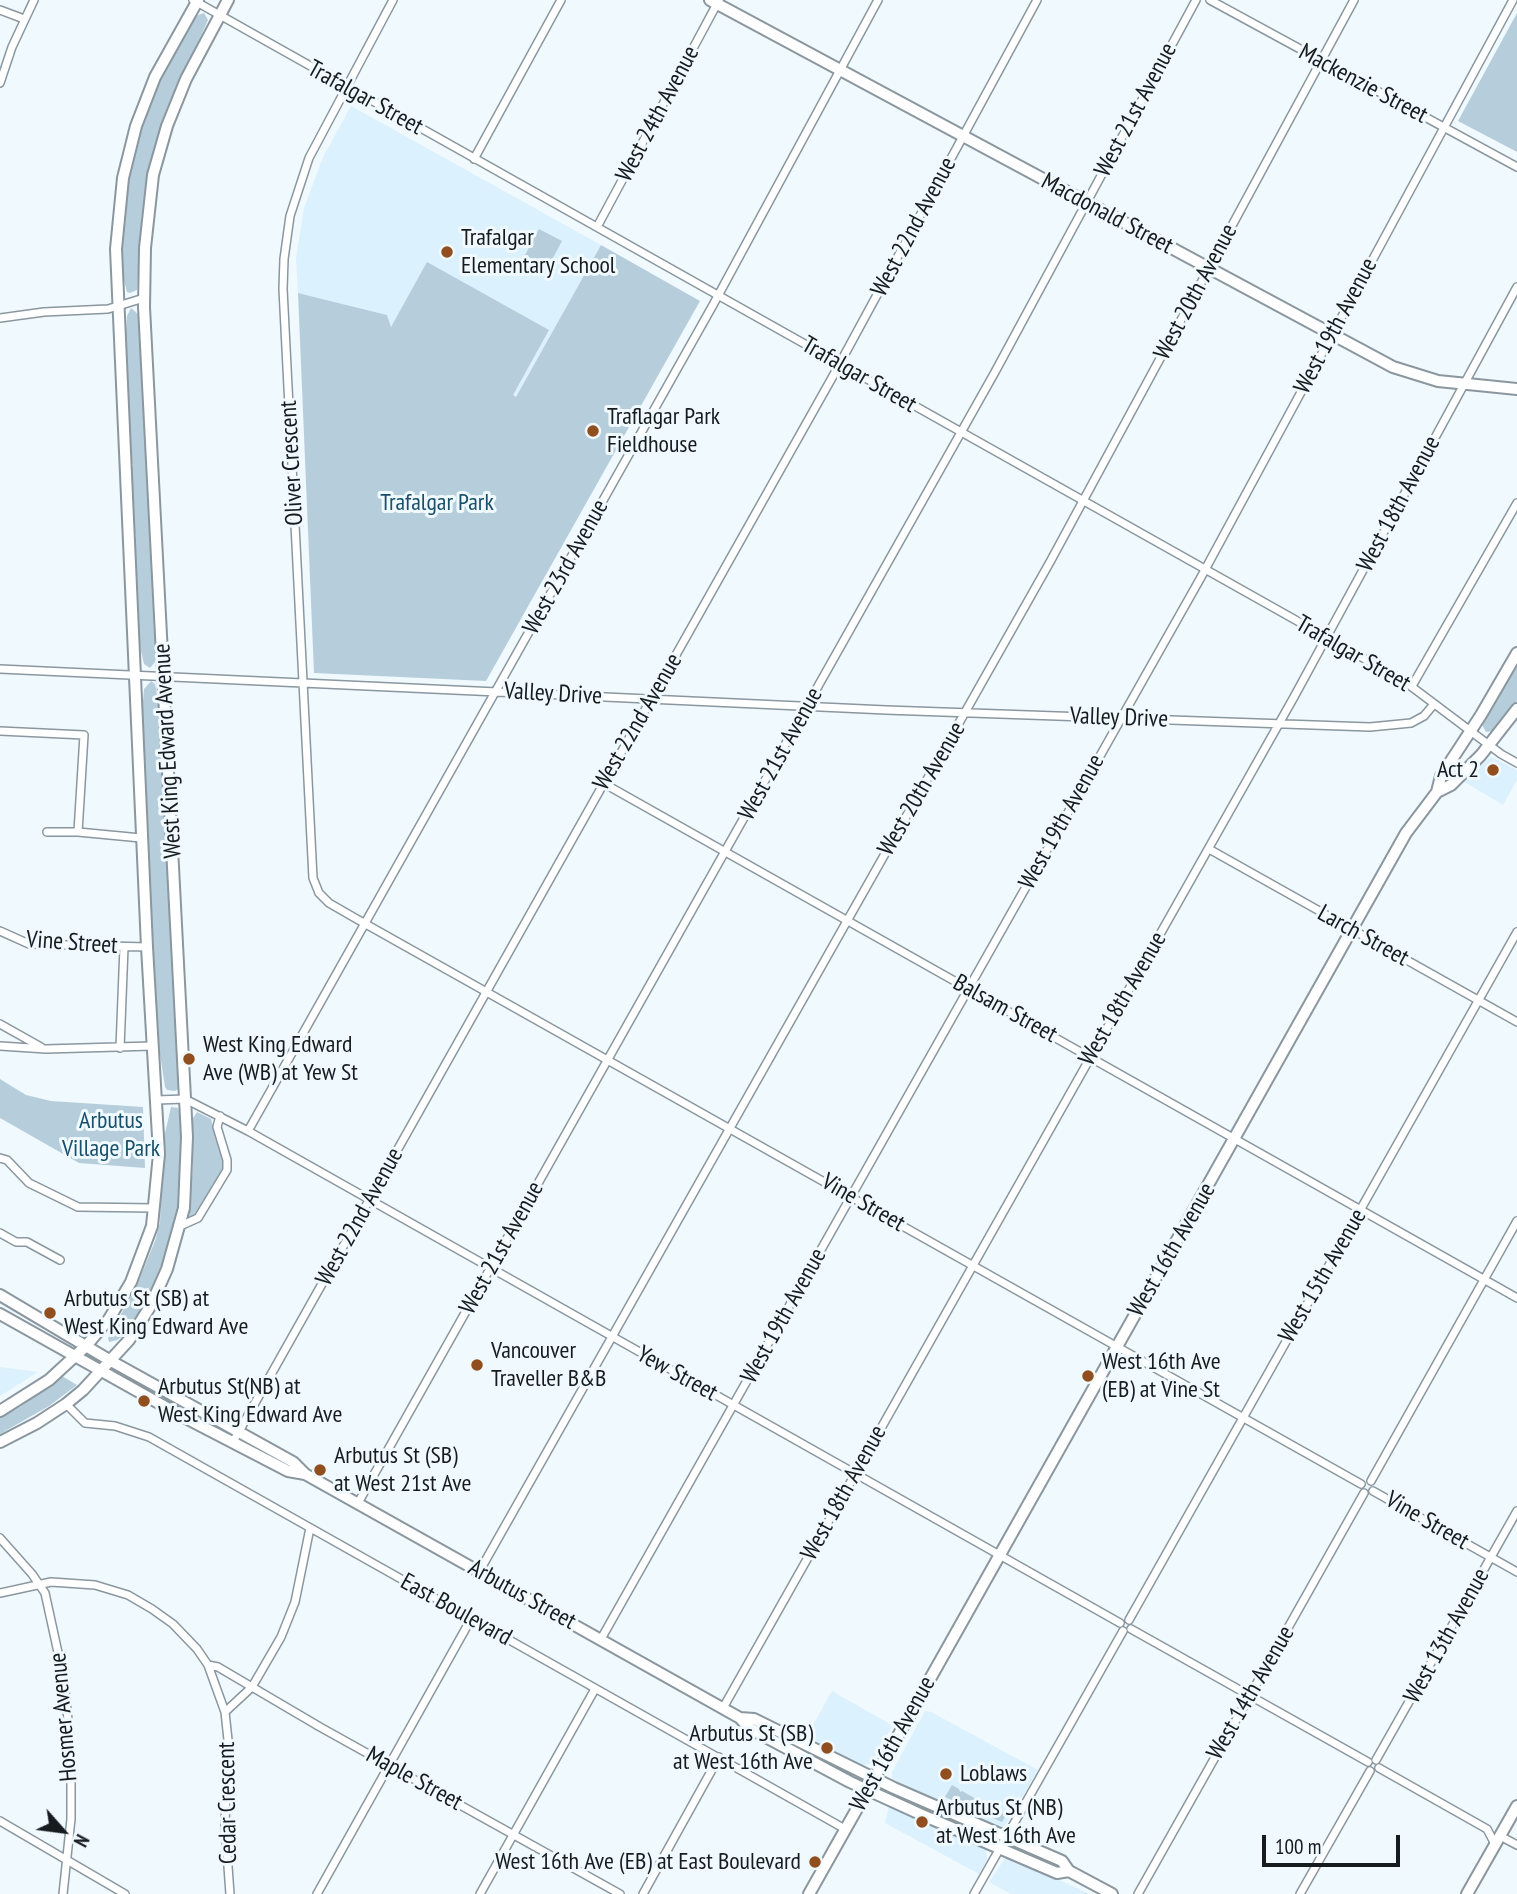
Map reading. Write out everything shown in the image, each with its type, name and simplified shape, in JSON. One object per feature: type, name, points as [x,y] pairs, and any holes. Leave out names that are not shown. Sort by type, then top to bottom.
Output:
[{"type":"main road","name":"West King Edward Avenue","points":[[0,1442],[66,1404],[129,1340],[151,1306],[167,1269],[180,1226],[187,1164],[185,1099],[144,298],[149,202],[160,148],[186,79],[228,0]]},
{"type":"main road","name":"West King Edward Avenue","points":[[0,1411],[37,1390],[86,1346],[115,1311],[146,1247],[154,1208],[159,1154],[157,1100],[141,838],[117,306],[117,228],[127,156],[136,126],[155,77],[196,1]]},
{"type":"main road","name":"Macdonald Street","points":[[716,1],[1331,336],[1393,367],[1438,381],[1517,388]]},
{"type":"main road","name":"West 16th Avenue","points":[[809,1894],[1406,833],[1437,792],[1441,776],[1471,732],[1517,653]]},
{"type":"main road","name":"West 16th Avenue","points":[[1437,792],[1451,785],[1489,745],[1517,709]]},
{"type":"main road","name":"Arbutus Street","points":[[0,1295],[111,1361],[293,1462],[305,1474],[723,1708],[740,1717],[754,1719],[874,1778],[1062,1861],[1069,1871],[1112,1894]]},
{"type":"main road","name":"Arbutus Street","points":[[0,1314],[288,1471],[305,1474]]},
{"type":"main road","name":"Arbutus Street","points":[[740,1717],[749,1728],[867,1790],[1057,1873],[1069,1871]]},
{"type":"main road","points":[[1467,1894],[1517,1806]]},
{"type":"street","points":[[0,83],[12,47],[34,0]]},
{"type":"street","name":"Oliver Crescent","points":[[365,923],[323,899],[313,877],[283,289],[290,216],[309,158],[393,0]]},
{"type":"street","points":[[474,159],[561,0]]},
{"type":"street","name":"West 23rd Avenue","points":[[248,1131],[718,295],[878,0]]},
{"type":"street","name":"West 22nd Avenue","points":[[233,1442],[840,364],[1037,0]]},
{"type":"street","name":"West 21st Avenue","points":[[358,1503],[961,433],[1196,0]]},
{"type":"street","name":"Mackenzie Street","points":[[1210,0],[1517,167]]},
{"type":"street","name":"West 20th Avenue","points":[[479,1572],[1083,501],[1354,0]]},
{"type":"street","name":"West 19th Avenue","points":[[601,1639],[1205,570],[1513,0]]},
{"type":"street","name":"Trafalgar Street","points":[[196,1],[1412,686],[1471,732],[1517,763]]},
{"type":"street","name":"West 24th Avenue","points":[[597,227],[716,1]]},
{"type":"street","points":[[0,10],[24,19]]},
{"type":"street","name":"West 18th Avenue","points":[[723,1708],[1327,638],[1517,287]]},
{"type":"street","points":[[0,318],[44,312],[108,309],[144,298]]},
{"type":"street","points":[[1412,686],[1517,503]]},
{"type":"street","name":"Valley Drive","points":[[0,669],[807,707],[1370,727],[1401,725],[1424,716],[1434,704]]},
{"type":"street","points":[[0,731],[84,735],[78,832]]},
{"type":"street","name":"Balsam Street","points":[[603,783],[1517,1298]]},
{"type":"street","points":[[47,832],[141,838]]},
{"type":"street","name":"Larch Street","points":[[1209,849],[1517,1022]]},
{"type":"street","name":"Vine Street","points":[[365,923],[1361,1484]]},
{"type":"street","name":"Vine Street","points":[[0,931],[29,944],[146,947]]},
{"type":"street","name":"West 15th Avenue","points":[[1129,1620],[1517,932]]},
{"type":"street","points":[[120,1048],[124,947]]},
{"type":"street","points":[[0,1024],[45,1049]]},
{"type":"street","points":[[0,1046],[45,1049],[152,1046]]},
{"type":"street","name":"Yew Street","points":[[157,1100],[185,1099],[248,1131],[1000,1555],[1121,1627]]},
{"type":"street","points":[[180,1226],[198,1218],[227,1170],[227,1160],[217,1127],[220,1116]]},
{"type":"street","points":[[0,1158],[7,1160],[29,1183],[78,1207],[154,1208]]},
{"type":"street","points":[[1371,1481],[1517,1221]]},
{"type":"street","points":[[0,1233],[16,1242],[27,1242],[60,1260]]},
{"type":"street","name":"East Boulevard","points":[[66,1404],[85,1423],[115,1426],[149,1437],[845,1829]]},
{"type":"street","points":[[1365,1480],[1371,1481],[1374,1485],[1369,1492],[1360,1488],[1365,1480]]},
{"type":"street","name":"Vine Street","points":[[1369,1492],[1517,1573]]},
{"type":"street","name":"West 14th Avenue","points":[[1138,1894],[1249,1695],[1369,1492]]},
{"type":"street","name":"West 13th Avenue","points":[[1300,1894],[1517,1511]]},
{"type":"street","points":[[253,1687],[288,1623],[300,1582],[310,1528]]},
{"type":"street","points":[[0,1538],[40,1584]]},
{"type":"street","name":"Cedar Crescent","points":[[0,1593],[54,1582],[95,1584],[128,1595],[173,1624],[208,1665],[225,1712],[228,1740],[225,1825],[230,1894]]},
{"type":"street","name":"Hosmer Avenue","points":[[40,1584],[46,1593],[54,1624],[64,1680],[70,1740],[71,1819],[63,1894]]},
{"type":"street","points":[[317,1894],[471,1619]]},
{"type":"street","points":[[974,1894],[1125,1619],[1132,1625],[1131,1629]]},
{"type":"street","points":[[1121,1627],[1128,1632],[1131,1629]]},
{"type":"street","points":[[1131,1629],[1517,1845]]},
{"type":"street","name":"Maple Street","points":[[208,1665],[218,1667],[620,1894]]},
{"type":"street","name":"Cedar Crescent","points":[[225,1712],[253,1687]]},
{"type":"street","points":[[480,1894],[595,1689]]},
{"type":"street","points":[[643,1894],[719,1758]]},
{"type":"street","points":[[0,1821],[125,1894]]},
{"type":"street","points":[[1487,1829],[1500,1836]]},
{"type":"shaded area","name":"Trafalgar Elementary School","points":[[351,106],[601,245],[516,398],[391,327],[387,315],[298,293],[296,258],[304,208],[323,157]]},
{"type":"shaded area","points":[[1491,757],[1517,770],[1517,780],[1503,805],[1463,781]]},
{"type":"shaded area","points":[[0,1367],[38,1372],[0,1396]]},
{"type":"shaded area","points":[[832,1691],[892,1727],[870,1764],[860,1766],[805,1739]]},
{"type":"shaded area","points":[[925,1711],[1038,1770],[1002,1831],[892,1780],[892,1772]]},
{"type":"shaded area","points":[[889,1806],[986,1849],[987,1860],[979,1874],[885,1823]]},
{"type":"shaded area","points":[[1005,1858],[1011,1858],[1090,1894],[1011,1894],[989,1882]]},
{"type":"green space","points":[[204,13],[208,20],[167,111],[150,163],[142,214],[137,290],[130,293],[127,292],[121,269],[121,245],[133,154],[159,80],[185,30],[198,15]]},
{"type":"green space","points":[[1517,13],[1517,152],[1458,121]]},
{"type":"green space","points":[[539,229],[562,241],[548,267],[525,255]]},
{"type":"green space","name":"Trafalgar Park","points":[[601,245],[700,301],[486,681],[314,673],[298,293],[387,315],[391,327],[427,262],[549,330],[513,395],[516,397]]},
{"type":"green space","points":[[131,308],[139,315],[144,357],[149,459],[146,464],[150,468],[157,629],[155,662],[150,668],[144,664],[138,638],[136,536],[131,469],[133,465],[130,462],[125,345],[127,316]]},
{"type":"green space","points":[[1517,663],[1517,701],[1494,731],[1486,732],[1482,725]]},
{"type":"green space","points":[[151,681],[155,684],[160,706],[180,1088],[175,1091],[165,1087],[158,1041],[142,713],[144,689]]},
{"type":"green space","name":"Arbutus Village Park","points":[[0,1079],[26,1095],[51,1101],[143,1107],[145,1168],[79,1163],[0,1118]]},
{"type":"green space","points":[[171,1107],[178,1108],[181,1117],[179,1206],[163,1267],[129,1332],[109,1342],[108,1338],[137,1285],[160,1223],[163,1142]]},
{"type":"green space","points":[[197,1112],[211,1119],[223,1170],[199,1212],[189,1219],[193,1163],[191,1121]]},
{"type":"green space","points":[[62,1376],[77,1385],[49,1406],[0,1434],[0,1418],[20,1407]]},
{"type":"green space","points":[[952,1785],[979,1803],[981,1801],[996,1809],[997,1813],[998,1811],[1006,1815],[1002,1822],[945,1797]]},
{"type":"place","name":"Trafalgar Elementary School","points":[[447,252]]},
{"type":"place","name":"Traflagar Park Fieldhouse","points":[[593,431]]},
{"type":"place","name":"Act 2","points":[[1493,770]]},
{"type":"place","name":"West King Edward Ave (WB) at Yew St","points":[[189,1059]]},
{"type":"place","name":"Arbutus St (SB) at West King Edward Ave","points":[[50,1313]]},
{"type":"place","name":"Vancouver Traveller B&B","points":[[477,1365]]},
{"type":"place","name":"West 16th Ave (EB) at Vine St","points":[[1088,1376]]},
{"type":"place","name":"Arbutus St(NB) at West King Edward Ave","points":[[144,1401]]},
{"type":"place","name":"Arbutus St (SB) at West 21st Ave","points":[[320,1470]]},
{"type":"place","name":"Arbutus St (SB) at West 16th Ave","points":[[827,1748]]},
{"type":"place","name":"Loblaws","points":[[946,1774]]},
{"type":"place","name":"Arbutus St (NB) at West 16th Ave","points":[[922,1822]]},
{"type":"place","name":"West 16th Ave (EB) at East Boulevard","points":[[815,1862]]}]
